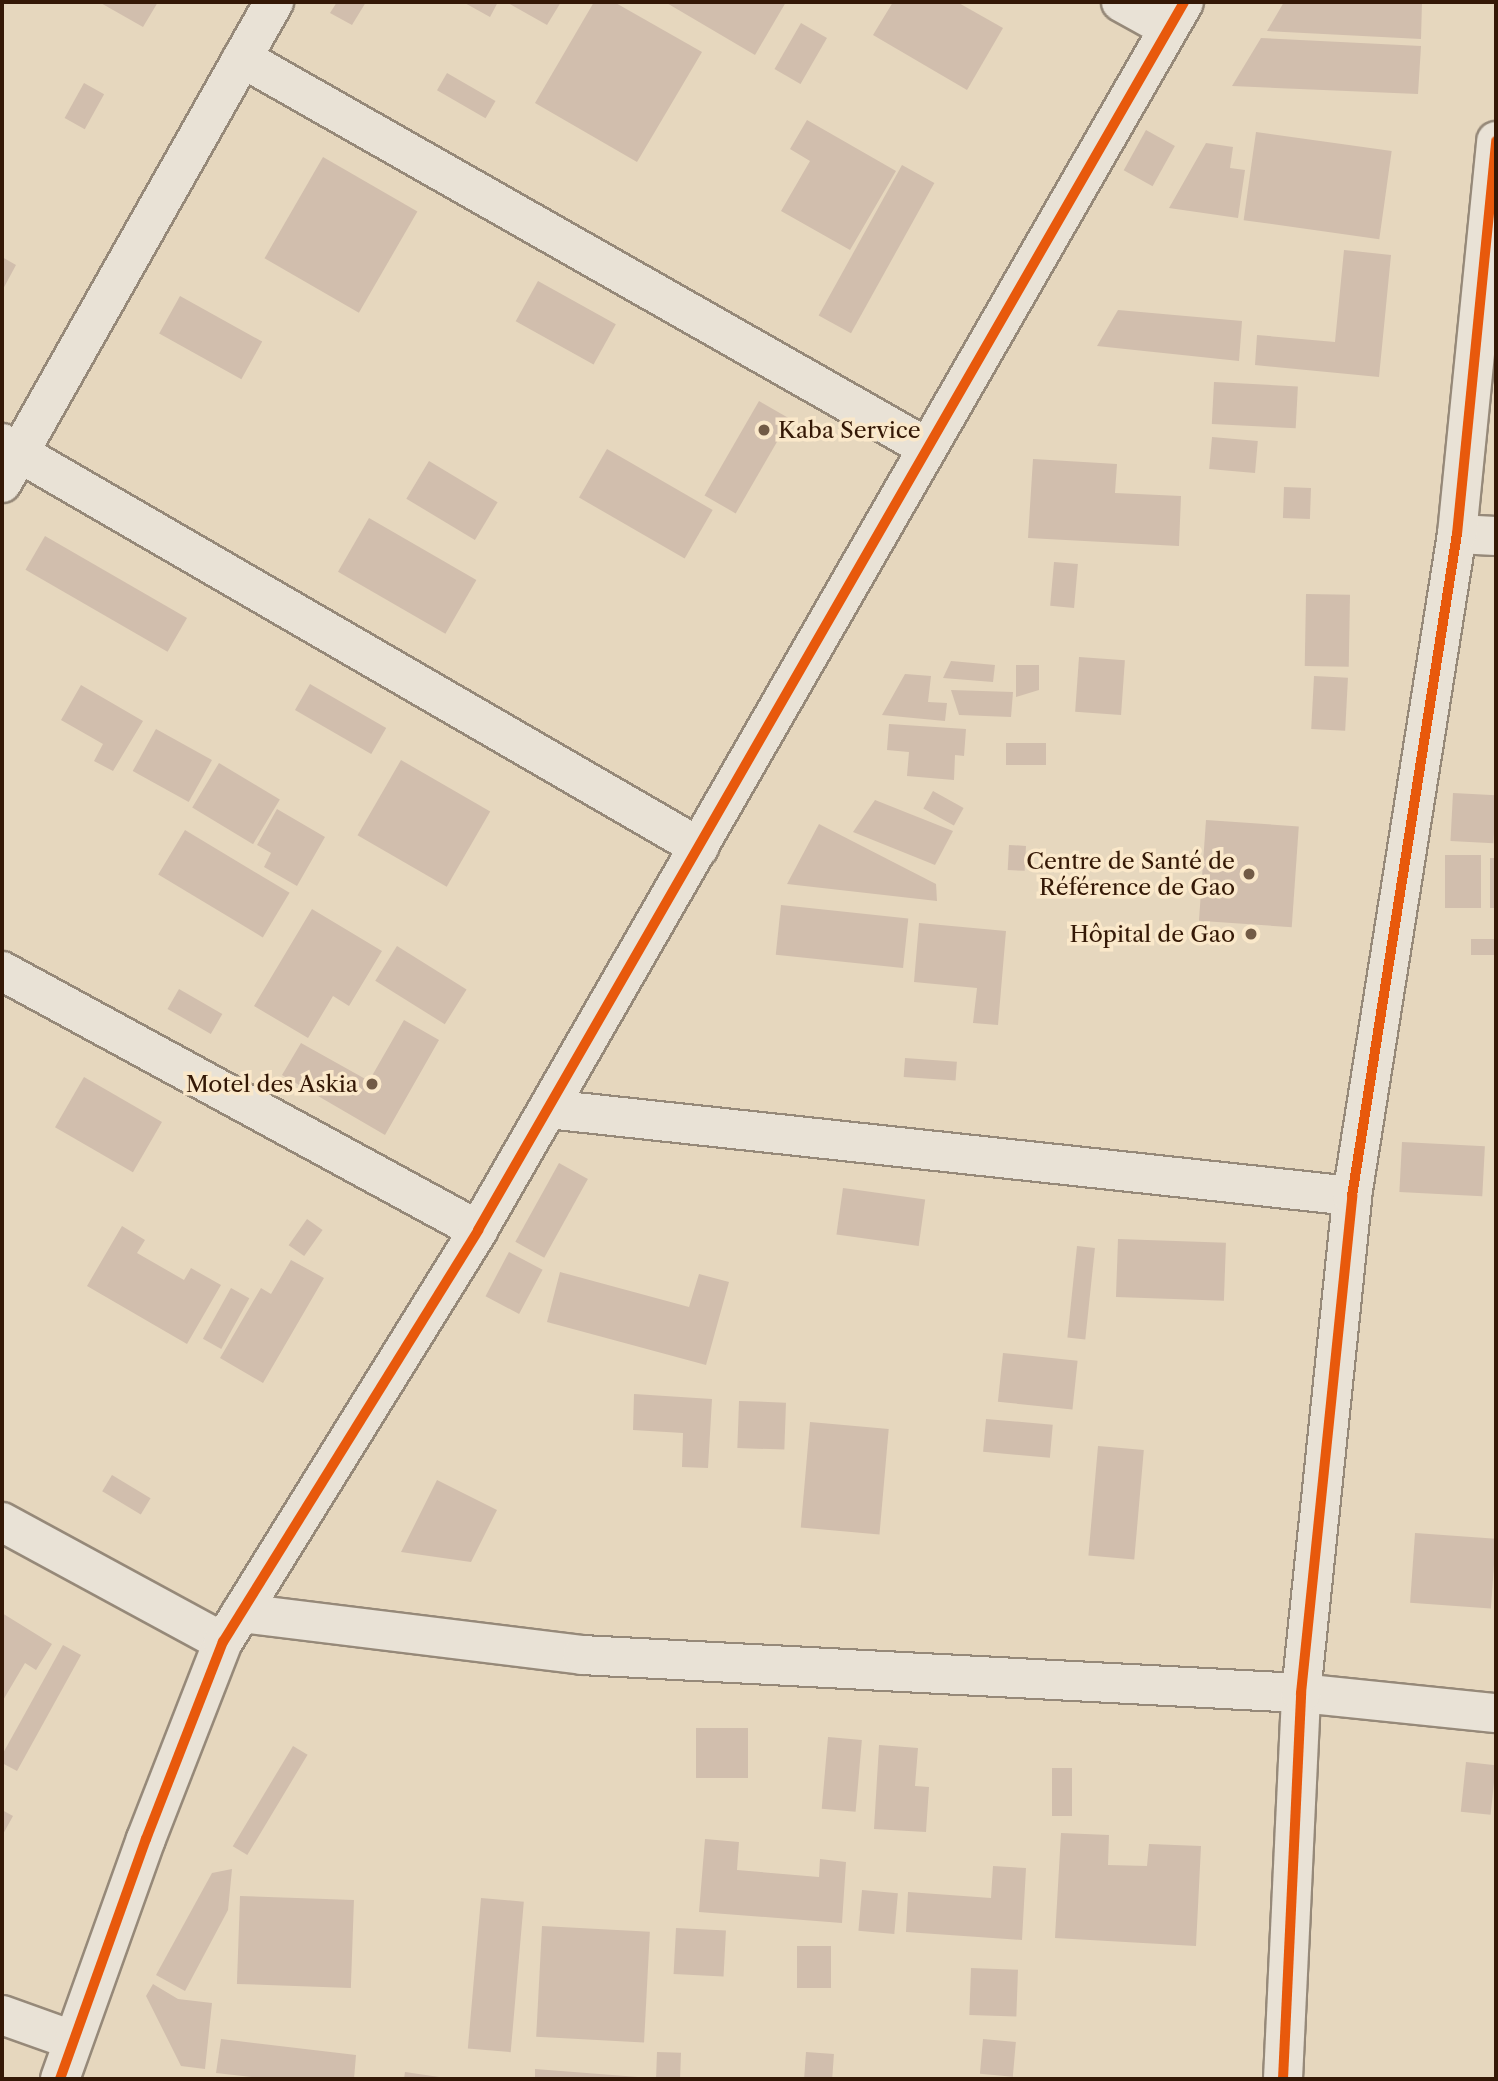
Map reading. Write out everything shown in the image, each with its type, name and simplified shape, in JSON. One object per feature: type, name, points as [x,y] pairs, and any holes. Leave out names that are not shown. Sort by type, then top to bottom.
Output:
[{"type":"street","points":[[274,2],[7,460],[699,847]]},
{"type":"street","points":[[61,2079],[72,2040],[232,1628],[478,1230],[1176,15],[1121,2]]},
{"type":"street","points":[[242,58],[926,447]]},
{"type":"street","points":[[1283,2079],[1301,1693],[1352,1196],[1457,534],[1496,141]]},
{"type":"street","points":[[1457,534],[1496,536]]},
{"type":"street","points":[[2,971],[478,1230]]},
{"type":"street","points":[[548,1109],[1352,1196]]},
{"type":"street","points":[[2,1522],[232,1628],[582,1655],[1301,1693],[1496,1713]]},
{"type":"street","points":[[2,2015],[72,2040]]},
{"type":"building","points":[[99,2],[158,2],[143,27]]},
{"type":"building","points":[[337,2],[366,2],[352,25],[330,13]]},
{"type":"building","points":[[463,2],[498,2],[490,17]]},
{"type":"building","points":[[506,2],[561,2],[547,25]]},
{"type":"building","points":[[594,2],[614,2],[702,52],[637,162],[535,103]]},
{"type":"building","points":[[665,2],[786,2],[755,55]]},
{"type":"building","points":[[893,2],[957,2],[1003,28],[967,90],[873,35]]},
{"type":"building","points":[[1284,2],[1422,2],[1421,39],[1267,31]]},
{"type":"building","points":[[801,23],[827,38],[800,84],[774,69]]},
{"type":"building","points":[[1261,38],[1421,46],[1418,94],[1232,86]]},
{"type":"building","points":[[447,73],[495,101],[485,118],[437,90]]},
{"type":"building","points":[[84,83],[104,94],[85,129],[65,118]]},
{"type":"building","points":[[807,120],[896,171],[850,250],[781,211],[810,161],[790,149]]},
{"type":"building","points":[[1146,130],[1175,146],[1153,186],[1124,170]]},
{"type":"building","points":[[1256,132],[1392,151],[1379,239],[1244,220]]},
{"type":"building","points":[[1206,143],[1233,147],[1230,168],[1245,170],[1238,218],[1169,208]]},
{"type":"building","points":[[323,157],[417,212],[359,313],[264,258]]},
{"type":"building","points":[[902,165],[934,183],[851,333],[819,315]]},
{"type":"building","points":[[1344,250],[1391,255],[1379,377],[1255,365],[1257,335],[1335,342]]},
{"type":"building","points":[[2,257],[16,265],[2,291]]},
{"type":"building","points":[[538,281],[616,324],[594,364],[516,321]]},
{"type":"building","points":[[180,296],[262,342],[241,379],[159,334]]},
{"type":"building","points":[[1118,310],[1242,321],[1239,361],[1097,346]]},
{"type":"building","points":[[1214,382],[1298,386],[1296,428],[1212,424]]},
{"type":"building","points":[[759,401],[790,419],[736,513],[704,495]]},
{"type":"building","points":[[1212,437],[1258,441],[1255,473],[1209,469]]},
{"type":"building","points":[[607,449],[713,510],[685,558],[579,497]]},
{"type":"building","points":[[1033,459],[1117,464],[1115,493],[1181,496],[1179,546],[1028,538]]},
{"type":"building","points":[[429,461],[498,502],[475,540],[406,499]]},
{"type":"building","points":[[1284,487],[1311,488],[1310,519],[1283,518]]},
{"type":"building","points":[[369,518],[476,580],[445,634],[338,572]]},
{"type":"building","points":[[45,536],[187,618],[168,652],[26,570]]},
{"type":"building","points":[[1054,562],[1078,564],[1074,608],[1050,606]]},
{"type":"building","points":[[1306,594],[1350,595],[1349,667],[1305,666]]},
{"type":"building","points":[[1079,657],[1125,660],[1121,715],[1075,712]]},
{"type":"building","points":[[951,661],[995,665],[993,682],[943,678]]},
{"type":"building","points":[[1016,665],[1039,665],[1039,690],[1016,697]]},
{"type":"building","points":[[905,674],[931,676],[928,702],[947,703],[945,721],[882,715]]},
{"type":"building","points":[[1314,676],[1348,678],[1345,731],[1311,729]]},
{"type":"building","points":[[310,684],[386,728],[371,754],[295,710]]},
{"type":"building","points":[[81,685],[143,721],[113,771],[94,761],[103,744],[61,720]]},
{"type":"building","points":[[951,690],[1013,692],[1011,717],[959,715]]},
{"type":"building","points":[[889,724],[966,729],[964,756],[955,755],[954,780],[907,776],[909,752],[887,750]]},
{"type":"building","points":[[156,729],[212,760],[189,802],[133,771]]},
{"type":"building","points":[[1006,743],[1046,743],[1046,765],[1006,765]]},
{"type":"building","points":[[401,760],[490,812],[447,887],[358,835]]},
{"type":"building","points":[[219,763],[280,800],[253,844],[192,808]]},
{"type":"building","points":[[933,791],[964,808],[954,825],[923,808]]},
{"type":"building","points":[[1453,793],[1496,795],[1493,843],[1450,841]]},
{"type":"building","points":[[875,800],[953,831],[935,865],[853,832]]},
{"type":"building","points":[[277,809],[325,837],[297,886],[264,867],[271,853],[257,845]]},
{"type":"building","name":"Centre de Santé de Référence de Gao","points":[[1206,820],[1299,826],[1292,927],[1199,921]]},
{"type":"building","points":[[819,824],[936,884],[937,901],[787,884]]},
{"type":"building","points":[[185,830],[290,893],[263,937],[158,875]]},
{"type":"building","points":[[1009,845],[1026,846],[1025,871],[1008,870]]},
{"type":"building","points":[[1445,855],[1481,855],[1481,908],[1445,908]]},
{"type":"building","points":[[1490,858],[1496,858],[1496,908],[1490,908]]},
{"type":"building","points":[[781,905],[908,918],[903,968],[776,955]]},
{"type":"building","points":[[312,909],[382,951],[349,1006],[333,996],[308,1038],[254,1006]]},
{"type":"building","points":[[919,923],[1006,931],[998,1025],[973,1023],[977,988],[914,982]]},
{"type":"building","points":[[1471,939],[1496,939],[1496,955],[1471,955]]},
{"type":"building","points":[[397,946],[467,989],[445,1024],[375,981]]},
{"type":"building","points":[[179,989],[222,1014],[211,1034],[167,1009]]},
{"type":"building","points":[[404,1020],[439,1040],[385,1135],[282,1075],[301,1043],[369,1081]]},
{"type":"building","points":[[905,1058],[957,1062],[956,1081],[904,1077]]},
{"type":"building","points":[[84,1077],[162,1122],[133,1172],[55,1127]]},
{"type":"building","points":[[1402,1142],[1485,1146],[1482,1196],[1399,1192]]},
{"type":"building","points":[[559,1163],[588,1179],[544,1258],[515,1242]]},
{"type":"building","points":[[843,1188],[925,1200],[919,1246],[836,1235]]},
{"type":"building","points":[[307,1219],[323,1230],[304,1256],[289,1245]]},
{"type":"building","points":[[122,1226],[145,1240],[137,1253],[184,1280],[191,1268],[221,1285],[187,1344],[87,1286]]},
{"type":"building","points":[[1118,1239],[1226,1243],[1224,1301],[1116,1297]]},
{"type":"building","points":[[1077,1246],[1095,1248],[1085,1339],[1067,1337]]},
{"type":"building","points":[[509,1252],[543,1270],[519,1314],[486,1296]]},
{"type":"building","points":[[291,1260],[324,1278],[263,1383],[220,1358],[261,1288],[271,1294]]},
{"type":"building","points":[[560,1272],[689,1307],[699,1274],[729,1282],[706,1365],[547,1322]]},
{"type":"building","points":[[231,1288],[249,1298],[221,1349],[203,1339]]},
{"type":"building","points":[[1003,1353],[1078,1361],[1072,1410],[998,1402]]},
{"type":"building","points":[[634,1394],[712,1399],[708,1468],[682,1467],[683,1433],[633,1430]]},
{"type":"building","points":[[739,1401],[786,1403],[784,1450],[737,1448]]},
{"type":"building","points":[[986,1419],[1053,1425],[1050,1458],[983,1452]]},
{"type":"building","points":[[810,1422],[889,1429],[879,1534],[801,1528]]},
{"type":"building","points":[[1098,1446],[1144,1450],[1134,1560],[1088,1556]]},
{"type":"building","points":[[112,1475],[151,1498],[141,1514],[102,1491]]},
{"type":"building","points":[[437,1480],[497,1510],[471,1562],[401,1552]]},
{"type":"building","points":[[1415,1533],[1496,1539],[1491,1608],[1410,1603]]},
{"type":"building","points":[[2,1613],[52,1644],[36,1670],[25,1663],[2,1702]]},
{"type":"building","points":[[63,1645],[81,1655],[17,1771],[2,1763],[2,1755]]},
{"type":"building","points":[[696,1728],[748,1728],[748,1778],[696,1778]]},
{"type":"building","points":[[828,1737],[862,1740],[856,1812],[822,1809]]},
{"type":"building","points":[[879,1745],[918,1748],[915,1786],[929,1787],[926,1832],[874,1829]]},
{"type":"building","points":[[293,1746],[308,1755],[247,1855],[233,1846]]},
{"type":"building","points":[[1466,1762],[1496,1765],[1491,1815],[1461,1812]]},
{"type":"building","points":[[1052,1768],[1072,1768],[1072,1816],[1052,1816]]},
{"type":"building","points":[[2,1810],[13,1816],[2,1836]]},
{"type":"building","points":[[1061,1833],[1109,1835],[1108,1865],[1147,1866],[1149,1844],[1201,1846],[1196,1946],[1055,1938]]},
{"type":"building","points":[[705,1839],[739,1842],[737,1870],[819,1877],[820,1859],[846,1862],[842,1923],[699,1912]]},
{"type":"building","points":[[993,1866],[1026,1868],[1022,1940],[906,1932],[908,1892],[991,1898]]},
{"type":"building","points":[[232,1869],[228,1910],[185,1991],[156,1975],[212,1873]]},
{"type":"building","points":[[862,1890],[898,1893],[894,1934],[858,1931]]},
{"type":"building","points":[[240,1896],[354,1900],[351,1988],[237,1984]]},
{"type":"building","points":[[481,1898],[524,1902],[511,2052],[468,2048]]},
{"type":"building","points":[[542,1926],[650,1932],[644,2043],[536,2037]]},
{"type":"building","points":[[676,1928],[726,1931],[724,1977],[674,1974]]},
{"type":"building","points":[[797,1946],[831,1946],[831,1988],[797,1988]]},
{"type":"building","points":[[971,1968],[1018,1970],[1016,2017],[969,2015]]},
{"type":"building","points":[[153,1984],[178,1999],[212,2003],[205,2069],[181,2066],[146,1996]]},
{"type":"building","points":[[221,2039],[356,2055],[354,2079],[268,2079],[216,2073]]},
{"type":"building","points":[[983,2039],[1016,2042],[1013,2077],[980,2074]]},
{"type":"building","points":[[657,2052],[681,2053],[680,2079],[656,2079]]},
{"type":"building","points":[[806,2052],[834,2054],[832,2079],[804,2079]]},
{"type":"building","points":[[535,2069],[638,2077],[638,2079],[535,2079]]},
{"type":"building","points":[[405,2072],[446,2078],[404,2079]]},
{"type":"cycle path","points":[[60,2079],[146,1839],[223,1642],[478,1230],[1184,2]]},
{"type":"cycle path","points":[[1283,2079],[1301,1693],[1352,1196],[1457,534],[1496,141]]},
{"type":"place","name":"Kaba Service","points":[[764,430]]},
{"type":"place","name":"Centre de Santé de Référence de Gao","points":[[1249,874]]},
{"type":"place","name":"Hôpital de Gao","points":[[1251,934]]},
{"type":"place","name":"Motel des Askia","points":[[372,1084]]}]
